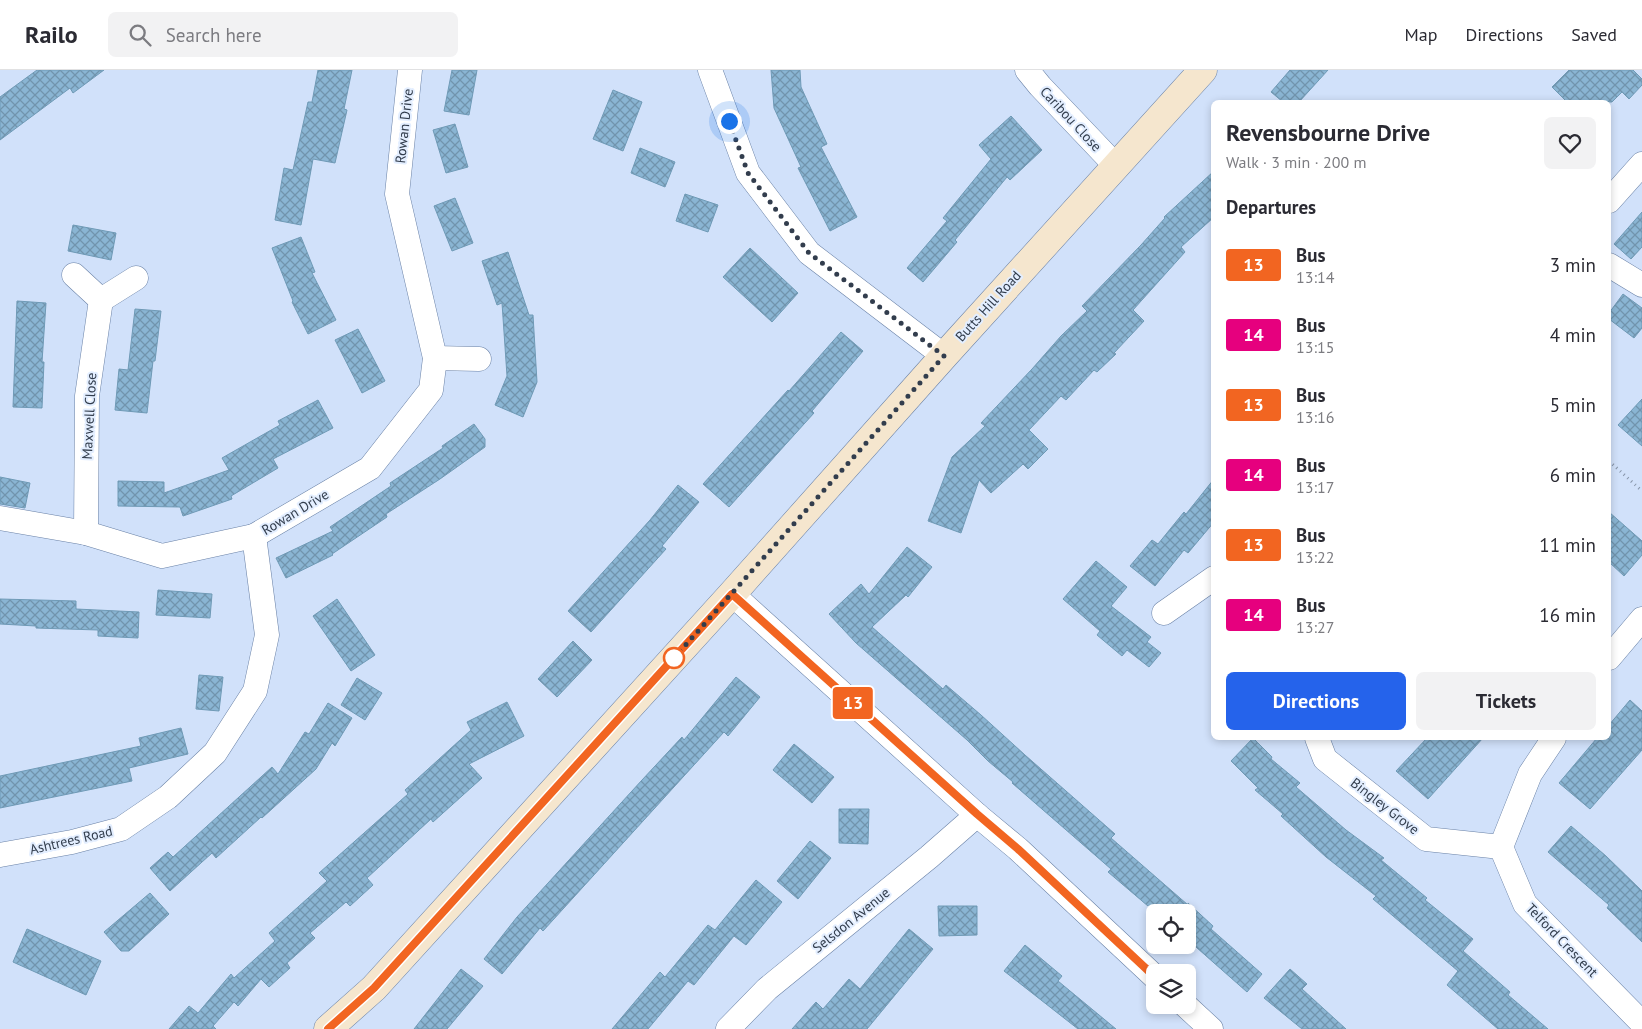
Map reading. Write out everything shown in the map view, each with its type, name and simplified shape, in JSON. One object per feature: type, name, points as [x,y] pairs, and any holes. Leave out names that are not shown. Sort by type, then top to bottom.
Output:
[{"type":"street","name":"Rowan Drive","points":[[0,518],[86,533],[162,556],[254,536],[370,468],[431,390],[435,358],[397,194],[410,70]]},
{"type":"street","points":[[710,70],[748,173],[809,253],[944,356]]},
{"type":"street","name":"Caribou Close","points":[[1027,70],[1116,166]]},
{"type":"street","name":"Butts Hill Road","points":[[328,1029],[374,988],[732,594],[1203,70]]},
{"type":"street","points":[[1611,199],[1640,166]]},
{"type":"street","points":[[1611,265],[1642,285]]},
{"type":"street","points":[[74,275],[101,300],[136,278]]},
{"type":"street","name":"Maxwell Close","points":[[86,533],[87,396],[101,300]]},
{"type":"street","points":[[435,358],[479,360]]},
{"type":"street","name":"Ashtrees Road","points":[[0,855],[72,842],[121,829],[168,797],[215,753],[255,690],[268,636],[254,536]]},
{"type":"street","points":[[1164,613],[1211,580]]},
{"type":"street","points":[[732,594],[1018,849],[1146,969]]},
{"type":"street","points":[[1611,656],[1642,620]]},
{"type":"street","name":"Bingley Grove","points":[[1318,740],[1325,759],[1426,839],[1501,847]]},
{"type":"street","points":[[1501,847],[1530,774],[1553,740]]},
{"type":"street","name":"Selsdon Avenue","points":[[728,1029],[766,989],[929,857],[977,814]]},
{"type":"street","name":"Telford Crescent","points":[[1501,847],[1525,904],[1642,1023]]},
{"type":"street","points":[[1195,1014],[1211,1029]]},
{"type":"path","points":[[1611,463],[1642,491]]},
{"type":"building","points":[[37,70],[104,70],[73,93],[70,88],[0,140],[0,97]]},
{"type":"building","points":[[318,70],[352,70],[344,109],[347,110],[335,163],[313,159],[301,225],[275,220],[284,168],[293,170],[308,102],[312,102]]},
{"type":"building","points":[[452,70],[477,70],[469,115],[444,111]]},
{"type":"building","points":[[771,70],[800,70],[801,87],[827,144],[821,147],[857,217],[830,231],[798,168],[801,167],[774,108]]},
{"type":"building","points":[[1290,70],[1328,70],[1301,100],[1281,100],[1271,92]]},
{"type":"building","points":[[1569,70],[1633,70],[1642,79],[1642,85],[1629,99],[1622,92],[1612,102],[1611,100],[1565,100],[1552,87]]},
{"type":"building","points":[[613,90],[642,102],[623,151],[593,139]]},
{"type":"building","points":[[1011,116],[1042,150],[1010,180],[1007,177],[955,240],[957,242],[923,282],[907,268],[947,221],[943,218],[991,159],[979,145]]},
{"type":"building","points":[[455,124],[468,167],[446,173],[433,130]]},
{"type":"building","points":[[640,148],[675,162],[665,187],[631,173]]},
{"type":"building","points":[[1211,174],[1211,220],[1181,247],[1185,252],[1133,310],[1144,321],[1114,353],[1116,354],[1097,372],[1094,370],[1066,400],[1061,396],[1029,430],[1048,449],[1028,469],[1023,464],[991,493],[979,480],[961,533],[928,521],[952,457],[985,426],[981,423],[1061,336],[1087,311],[1082,306],[1141,245],[1164,217]]},
{"type":"building","points":[[685,194],[718,205],[708,232],[676,221]]},
{"type":"building","points":[[455,198],[473,243],[452,251],[434,206]]},
{"type":"building","points":[[1642,212],[1642,247],[1631,259],[1614,244]]},
{"type":"building","points":[[73,225],[116,233],[111,260],[68,251]]},
{"type":"building","points":[[301,237],[315,272],[312,273],[336,320],[308,334],[292,302],[272,248]]},
{"type":"building","points":[[750,248],[798,293],[772,322],[723,277]]},
{"type":"building","points":[[508,252],[529,315],[533,315],[537,382],[523,417],[495,405],[507,376],[502,303],[497,305],[482,261]]},
{"type":"building","points":[[1623,294],[1642,308],[1642,328],[1634,338],[1611,321],[1611,310]]},
{"type":"building","points":[[17,301],[46,303],[42,362],[44,362],[42,408],[13,407]]},
{"type":"building","points":[[135,309],[161,311],[147,413],[115,410],[119,369],[128,370]]},
{"type":"building","points":[[358,329],[385,381],[362,393],[335,340]]},
{"type":"building","points":[[841,332],[863,351],[812,411],[814,413],[729,507],[703,484]]},
{"type":"building","points":[[1642,399],[1642,446],[1618,425]]},
{"type":"building","points":[[318,400],[333,428],[273,459],[278,468],[231,496],[232,499],[183,516],[180,507],[118,506],[118,481],[164,482],[164,493],[229,470],[222,458],[280,425],[278,421]]},
{"type":"building","points":[[474,424],[485,439],[485,447],[386,514],[387,517],[333,555],[286,578],[276,558],[333,531],[330,527],[391,486],[390,483],[443,448],[442,446]]},
{"type":"building","points":[[0,477],[30,483],[25,508],[0,504]]},
{"type":"building","points":[[1211,483],[1211,526],[1188,553],[1184,550],[1155,586],[1130,566],[1152,540],[1158,544],[1184,512],[1186,514]]},
{"type":"building","points":[[678,485],[699,502],[662,546],[666,549],[591,632],[568,611],[650,520]]},
{"type":"building","points":[[1611,514],[1642,541],[1642,555],[1624,576],[1611,564]]},
{"type":"building","points":[[907,547],[932,567],[908,597],[906,595],[872,627],[943,689],[946,685],[981,715],[1115,834],[1111,838],[1187,904],[1146,904],[1108,872],[1111,869],[856,643],[829,614],[861,584],[869,594]]},
{"type":"building","points":[[1096,561],[1127,587],[1111,606],[1151,637],[1147,642],[1161,653],[1149,667],[1127,650],[1122,656],[1097,635],[1100,631],[1063,599]]},
{"type":"building","points":[[158,590],[212,594],[210,618],[156,615]]},
{"type":"building","points":[[0,599],[76,601],[76,609],[139,612],[138,638],[98,636],[98,630],[36,628],[36,626],[0,624]]},
{"type":"building","points":[[337,599],[375,655],[351,671],[313,616]]},
{"type":"building","points":[[573,641],[592,660],[557,697],[538,679]]},
{"type":"building","points":[[199,675],[223,677],[219,711],[196,709]]},
{"type":"building","points":[[736,677],[760,697],[728,736],[724,732],[543,931],[540,928],[502,974],[484,959],[517,917],[682,737],[684,740]]},
{"type":"building","points":[[357,678],[382,693],[365,720],[341,705]]},
{"type":"building","points":[[1630,700],[1642,711],[1642,750],[1590,809],[1559,783],[1595,740],[1611,740],[1611,723]]},
{"type":"building","points":[[507,702],[524,736],[469,764],[482,778],[433,822],[431,819],[367,878],[373,885],[350,906],[346,902],[310,933],[315,938],[287,963],[290,968],[269,987],[261,979],[238,1006],[234,1002],[213,1026],[216,1029],[169,1029],[189,1006],[198,1013],[231,974],[234,978],[275,941],[269,933],[327,881],[319,873],[408,794],[405,790],[471,730],[467,722]]},
{"type":"building","points":[[328,703],[352,718],[335,746],[332,743],[316,769],[216,858],[212,853],[170,891],[150,868],[168,852],[173,857],[272,767],[278,774],[305,732],[309,734]]},
{"type":"building","points":[[181,728],[188,754],[129,768],[132,781],[0,808],[0,776],[141,746],[139,738]]},
{"type":"building","points":[[1251,740],[1255,740],[1272,757],[1271,759],[1300,783],[1296,787],[1346,830],[1384,858],[1381,860],[1427,898],[1425,900],[1473,939],[1463,951],[1510,992],[1508,995],[1548,1029],[1498,1029],[1447,985],[1458,971],[1373,899],[1376,896],[1326,857],[1281,816],[1283,814],[1255,790],[1258,788],[1231,761]]},
{"type":"building","points":[[1425,740],[1481,740],[1428,799],[1396,771]]},
{"type":"building","points":[[794,744],[834,777],[812,803],[773,770]]},
{"type":"building","points":[[839,809],[869,809],[868,844],[839,843]]},
{"type":"building","points":[[1571,826],[1606,856],[1642,891],[1642,942],[1607,908],[1609,905],[1548,852]]},
{"type":"building","points":[[810,841],[831,858],[798,899],[777,881]]},
{"type":"building","points":[[756,880],[782,902],[746,945],[734,936],[694,985],[688,981],[648,1029],[612,1029],[660,972],[665,977],[708,925],[715,930]]},
{"type":"building","points":[[150,893],[169,914],[129,951],[121,951],[104,932]]},
{"type":"building","points":[[938,906],[977,906],[977,935],[939,936]]},
{"type":"building","points":[[1196,910],[1213,926],[1211,929],[1262,974],[1247,992],[1196,947]]},
{"type":"building","points":[[27,929],[101,961],[86,995],[13,962]]},
{"type":"building","points":[[909,929],[933,949],[867,1029],[792,1029],[816,1002],[823,1009],[849,979],[860,989]]},
{"type":"building","points":[[1025,945],[1062,976],[1058,981],[1116,1029],[1078,1029],[1004,971]]},
{"type":"building","points":[[461,969],[483,986],[447,1029],[414,1029]]},
{"type":"building","points":[[1290,969],[1307,984],[1302,989],[1346,1029],[1302,1029],[1264,998]]},
{"type":"bus line","name":"13","points":[[328,1029],[374,988],[732,594],[1018,849],[1146,969]]},
{"type":"route","points":[[674,658],[944,356],[809,253],[748,173],[729,121]]}]
